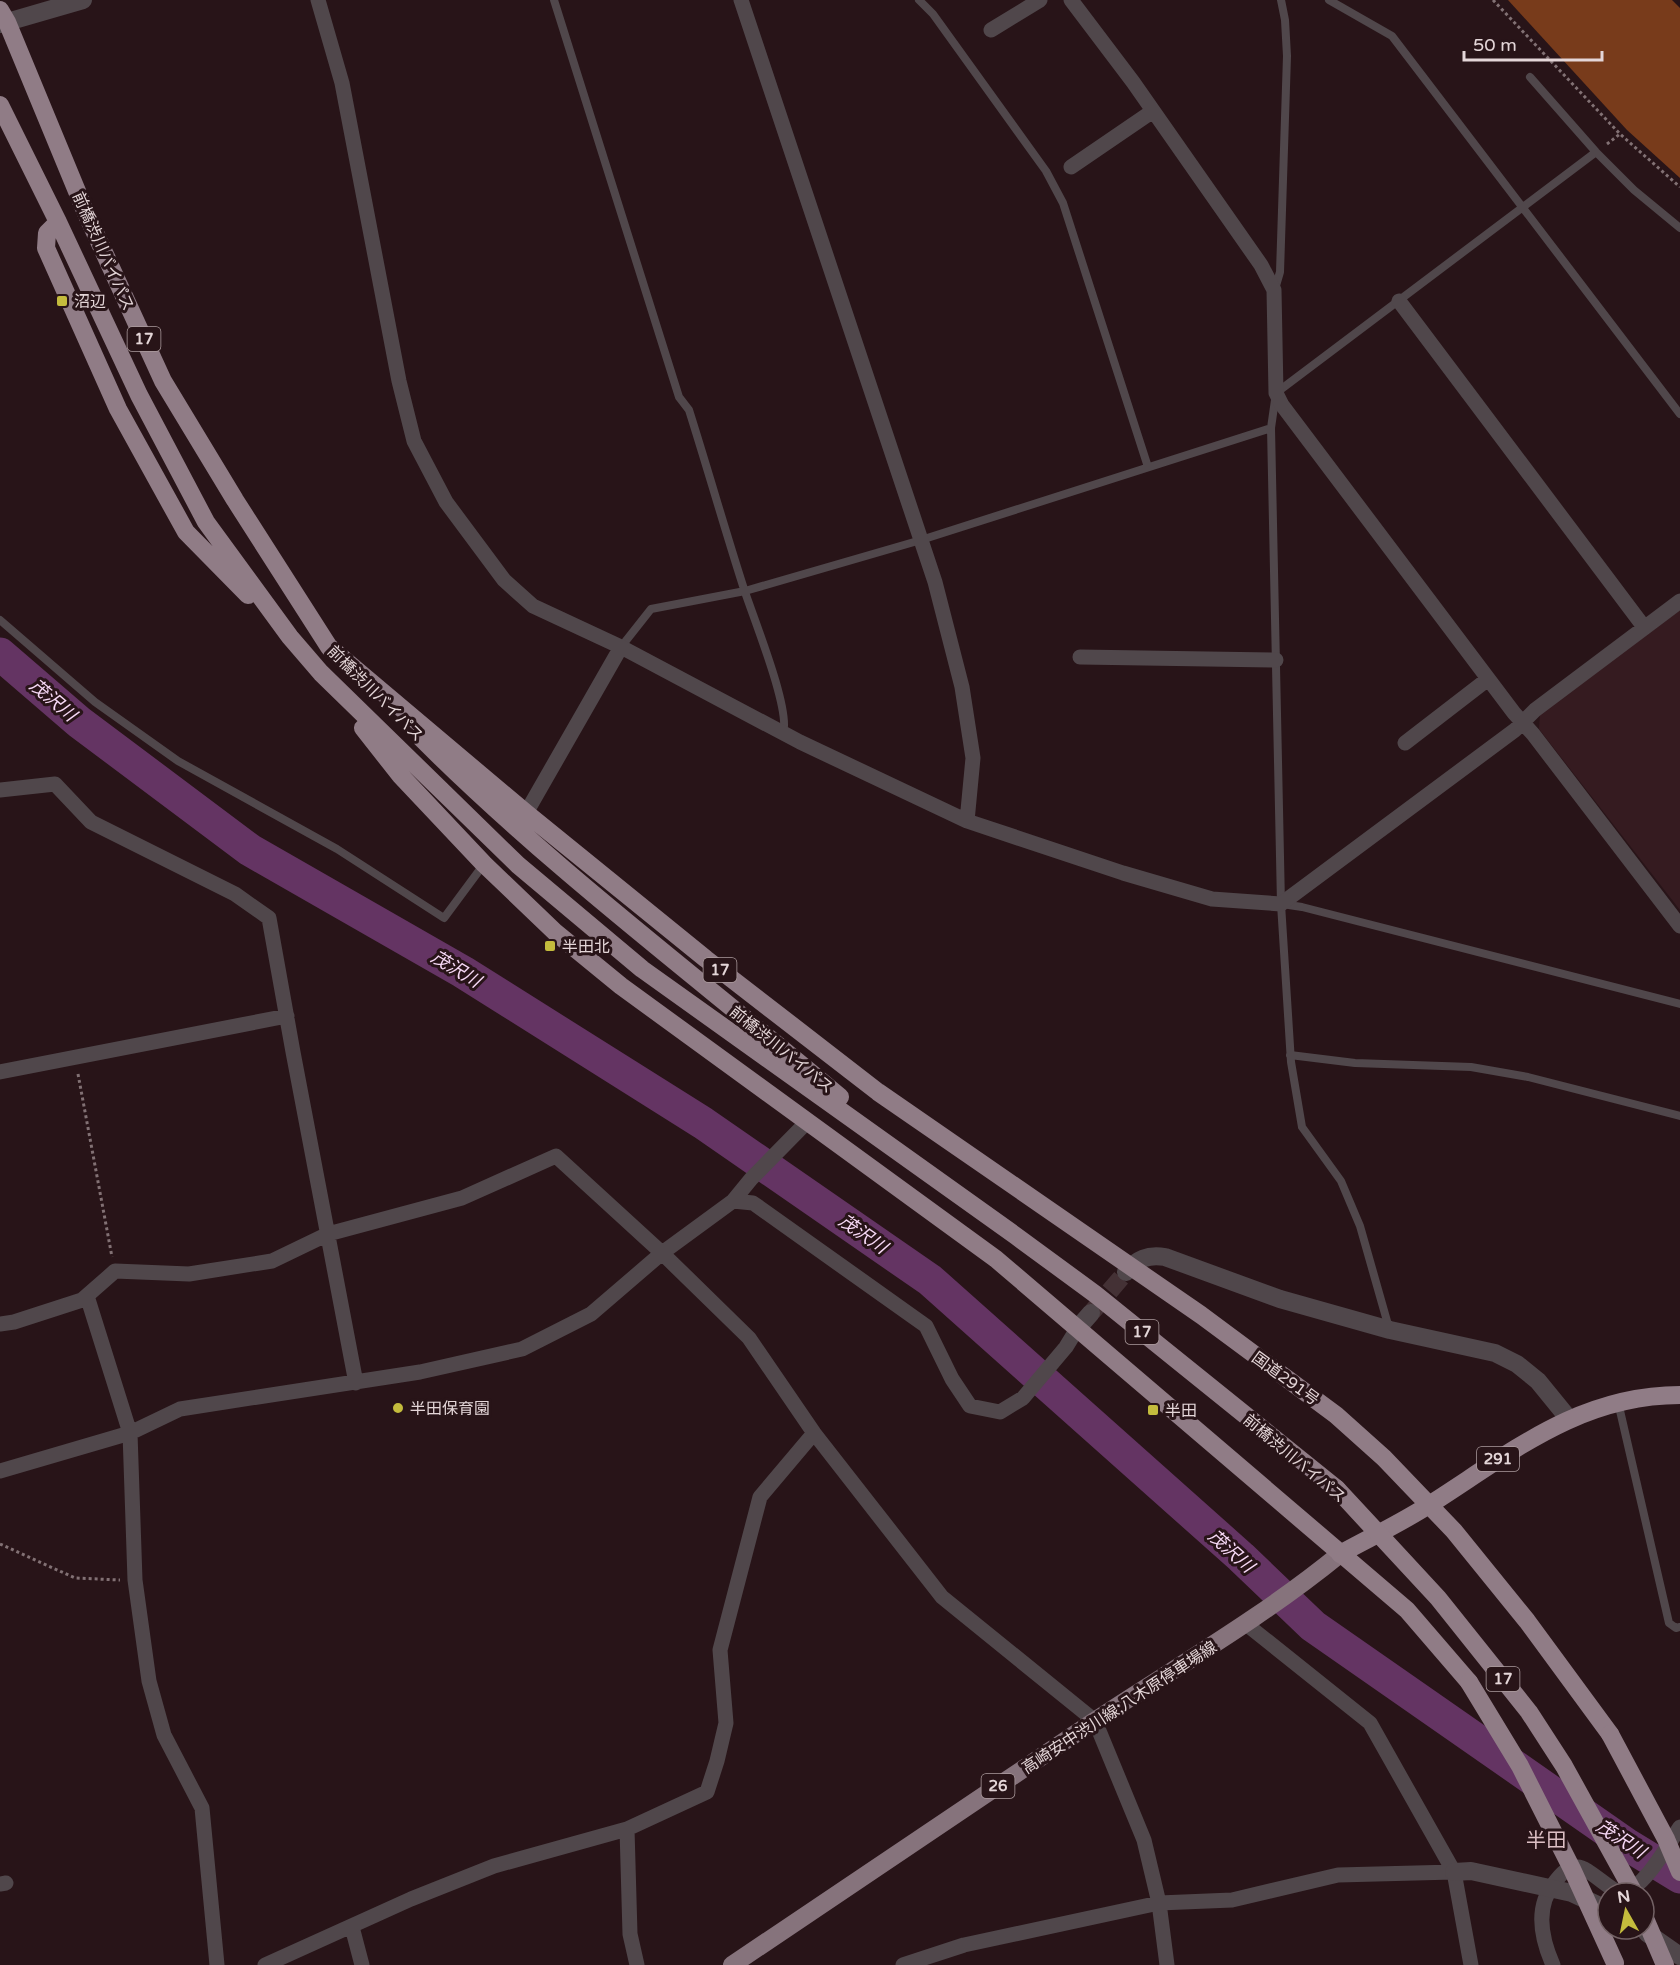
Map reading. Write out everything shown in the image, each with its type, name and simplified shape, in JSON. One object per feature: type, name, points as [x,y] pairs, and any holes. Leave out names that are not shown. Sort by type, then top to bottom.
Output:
[{"type":"highway","name":"前橋渋川バイパス","points":[[2,19],[86,213],[163,381],[235,500],[329,647],[445,762],[537,845],[651,943],[782,1048],[942,1183]]},
{"type":"highway","name":"前橋渋川バイパス","points":[[0,105],[139,395],[206,522],[290,637],[321,673],[518,865],[642,969],[1095,1294],[1337,1489],[1438,1598],[1529,1712],[1564,1766],[1627,1881]]},
{"type":"highway","points":[[58,222],[47,233],[46,248],[118,409],[186,532],[290,637]]},
{"type":"highway","name":"17","points":[[329,647],[526,813],[706,959],[878,1092],[1128,1269]]},
{"type":"highway","name":"17","points":[[321,673],[400,775],[484,864],[555,932],[621,986],[996,1259],[1407,1610],[1469,1682],[1520,1766],[1572,1869],[1615,1964]]},
{"type":"highway","name":"国道291号","points":[[1128,1269],[1201,1315],[1336,1414],[1430,1504]]},
{"type":"highway","name":"291","points":[[1340,1554],[1430,1504],[1520,1445],[1569,1419],[1618,1401],[1680,1395]]},
{"type":"highway","name":"17","points":[[1430,1504],[1527,1621],[1610,1734],[1656,1819],[1680,1872]]},
{"type":"highway","points":[[1655,1941],[1665,1965]]},
{"type":"main road","name":"高崎安中渋川線;八木原停車場線","points":[[732,1965],[1095,1721],[1267,1610],[1340,1554]]},
{"type":"street","points":[[2,19],[82,0]]},
{"type":"street","points":[[318,0],[342,83],[399,381],[414,441],[446,502],[504,580],[533,606],[621,647],[783,733],[967,821],[1123,873],[1212,899],[1281,904],[1680,601]]},
{"type":"street","points":[[741,0],[921,540],[962,687],[973,758],[967,821]]},
{"type":"street","points":[[991,30],[1040,0]]},
{"type":"street","points":[[1071,0],[1153,111],[1261,265],[1274,290],[1276,393],[1282,405],[1488,680],[1680,926]]},
{"type":"street","points":[[1071,167],[1153,111]]},
{"type":"street","points":[[1399,301],[1644,627]]},
{"type":"street","points":[[526,813],[621,647]]},
{"type":"street","points":[[1080,657],[1276,660]]},
{"type":"street","points":[[1405,743],[1488,680]]},
{"type":"street","points":[[0,790],[55,784],[91,822],[235,894],[269,918],[356,1383]]},
{"type":"street","points":[[0,1072],[287,1016]]},
{"type":"street","points":[[0,1471],[130,1433],[180,1409],[420,1372],[522,1349],[591,1314],[662,1253],[734,1201],[751,1179],[808,1121]]},
{"type":"street","points":[[0,1324],[14,1322],[82,1300],[115,1271],[189,1274],[272,1261],[328,1234],[462,1198],[556,1156],[662,1253],[749,1338],[814,1433],[942,1597],[1095,1721],[1144,1840],[1159,1903],[1167,1965]]},
{"type":"street","points":[[734,1201],[753,1203],[926,1326],[952,1380],[970,1406],[1000,1412],[1023,1398],[1091,1313]]},
{"type":"street","points":[[1128,1269],[1138,1260],[1150,1256],[1166,1257],[1280,1299],[1390,1330],[1495,1353],[1517,1364],[1538,1381],[1569,1419]]},
{"type":"street","points":[[87,1296],[130,1433],[135,1580],[149,1681],[164,1735],[202,1808],[217,1965]]},
{"type":"street","points":[[265,1965],[411,1899],[494,1866],[627,1829],[707,1792],[726,1723],[720,1650],[760,1497],[814,1433]]},
{"type":"street","points":[[1246,1624],[1370,1723],[1454,1872],[1471,1965]]},
{"type":"street","points":[[1642,1881],[1680,1827]]},
{"type":"street","points":[[627,1829],[630,1934],[637,1965]]},
{"type":"street","points":[[1553,1965],[1541,1923],[1548,1889],[1563,1871],[1578,1867],[1586,1869],[1600,1881]]},
{"type":"street","points":[[903,1965],[964,1945],[1159,1903],[1232,1900],[1338,1875],[1471,1871],[1572,1893],[1596,1904]]},
{"type":"street","points":[[352,1927],[362,1965]]},
{"type":"street","points":[[1656,1940],[1680,1956]]},
{"type":"lane","points":[[554,0],[679,396],[689,410],[745,591],[776,682],[786,725],[783,733]]},
{"type":"lane","points":[[919,0],[933,14],[1046,171],[1064,203],[1148,467]]},
{"type":"lane","points":[[1274,290],[1280,272],[1287,56],[1281,0]]},
{"type":"lane","points":[[1329,0],[1392,36],[1524,206],[1680,414]]},
{"type":"lane","points":[[1530,77],[1600,150],[1634,190],[1680,228]]},
{"type":"lane","points":[[1390,1330],[1360,1226],[1341,1181],[1302,1127],[1290,1055],[1281,904],[1271,428],[1276,393],[1600,150]]},
{"type":"lane","points":[[621,647],[651,609],[745,591],[921,540],[1271,428]]},
{"type":"lane","points":[[0,620],[95,702],[178,761],[337,849],[444,918],[484,864]]},
{"type":"lane","points":[[1281,904],[1313,909],[1680,1004]]},
{"type":"lane","points":[[1290,1055],[1314,1056],[1355,1063],[1472,1067],[1528,1077],[1680,1116]]},
{"type":"lane","points":[[1618,1401],[1669,1623],[1676,1628],[1680,1627]]},
{"type":"path","points":[[1493,0],[1620,134],[1680,188]]},
{"type":"path","points":[[1600,150],[1620,134]]},
{"type":"path","points":[[75,1058],[115,1271]]},
{"type":"path","points":[[0,1544],[75,1578],[135,1580]]},
{"type":"shaded area","points":[[1508,0],[1672,0],[1680,8],[1680,178],[1627,130]]},
{"type":"shaded area","points":[[1680,610],[1680,910],[1539,729],[1540,714]]},
{"type":"waterway","name":"茂沢川","points":[[0,654],[79,722],[250,850],[463,972],[703,1123],[930,1280],[1241,1557],[1313,1626],[1626,1844],[1680,1877]]},
{"type":"tunnel","points":[[1092,1312],[1126,1272]]},
{"type":"place","name":"沼辺","points":[[62,301]]},
{"type":"place","name":"半田北","points":[[550,946]]},
{"type":"place","name":"半田保育園","points":[[398,1408]]},
{"type":"place","name":"半田","points":[[1153,1410]]},
{"type":"district","name":"半田","points":[[1546,1840]]}]
